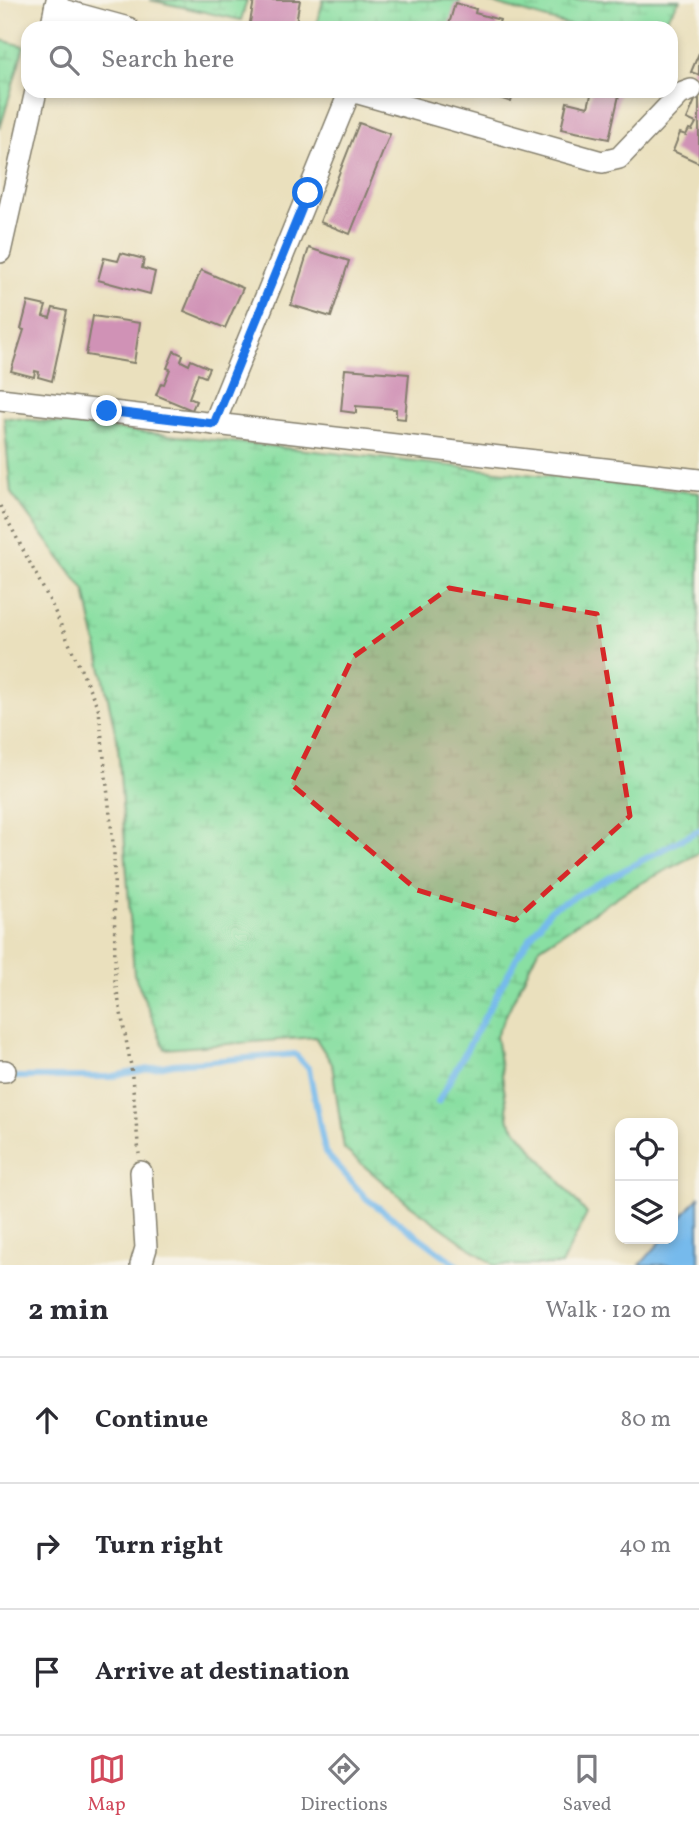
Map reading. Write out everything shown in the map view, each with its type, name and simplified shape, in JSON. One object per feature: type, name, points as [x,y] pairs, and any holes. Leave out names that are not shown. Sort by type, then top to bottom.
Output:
[{"type":"street","points":[[54,12],[96,21]]},
{"type":"street","points":[[678,96],[691,90]]},
{"type":"street","points":[[0,252],[5,206],[34,98]]},
{"type":"street","points":[[214,424],[348,98]]},
{"type":"street","points":[[376,98],[602,162],[619,158],[676,98]]},
{"type":"street","points":[[0,399],[699,480]]},
{"type":"street","points":[[141,1172],[146,1248],[141,1265]]},
{"type":"path","points":[[0,506],[51,603],[99,710],[114,853],[115,981],[131,1066],[141,1172]]},
{"type":"highlighted area","points":[[449,588],[597,614],[630,816],[515,920],[417,890],[291,784],[353,657]]},
{"type":"green space","points":[[150,0],[247,0],[241,20]]},
{"type":"green space","points":[[323,0],[460,0],[453,21],[318,21]]},
{"type":"green space","points":[[482,0],[680,0],[665,21],[554,21]]},
{"type":"green space","points":[[0,40],[21,45],[21,56],[0,129]]},
{"type":"green space","points":[[4,417],[699,493],[699,853],[626,891],[538,949],[496,1036],[509,1121],[587,1214],[561,1265],[494,1265],[409,1204],[344,1149],[332,1064],[315,1037],[165,1049],[134,974],[118,745],[85,591],[11,493]]},
{"type":"water","points":[[699,1197],[699,1265],[640,1265],[659,1244],[678,1244],[678,1221]]},
{"type":"building","points":[[254,0],[300,0],[296,21],[250,21]]},
{"type":"building","points":[[455,3],[476,9],[475,13],[500,20],[500,21],[450,21]]},
{"type":"building","points":[[699,53],[699,75],[691,72]]},
{"type":"building","points":[[699,91],[699,163],[673,151],[680,133],[686,135],[696,123],[687,119]]},
{"type":"building","points":[[590,98],[618,98],[609,139],[561,129],[567,102],[588,107]]},
{"type":"building","points":[[359,123],[390,134],[350,234],[320,222]]},
{"type":"building","points":[[309,248],[349,261],[331,317],[291,305]]},
{"type":"building","points":[[121,253],[144,259],[142,268],[155,272],[150,294],[98,280],[104,258],[118,261]]},
{"type":"building","points":[[201,270],[243,288],[225,328],[184,311]]},
{"type":"building","points":[[28,302],[46,306],[43,316],[50,318],[53,308],[67,311],[52,381],[38,377],[39,372],[35,371],[34,377],[11,371],[24,330],[21,329]]},
{"type":"building","points":[[93,316],[140,323],[134,363],[86,355]]},
{"type":"building","points":[[174,351],[183,355],[181,361],[189,365],[191,360],[209,368],[205,377],[198,374],[189,398],[196,401],[192,410],[156,395],[161,383],[164,384]]},
{"type":"building","points":[[345,369],[409,374],[405,419],[396,418],[396,409],[356,406],[356,413],[341,411]]},
{"type":"waterway","points":[[438,1102],[520,952],[551,909],[699,830]]},
{"type":"waterway","points":[[5,1077],[109,1077],[173,1064],[295,1054],[309,1069],[325,1152],[367,1199],[457,1265]]},
{"type":"route","points":[[107,411],[214,424],[308,193]]}]
